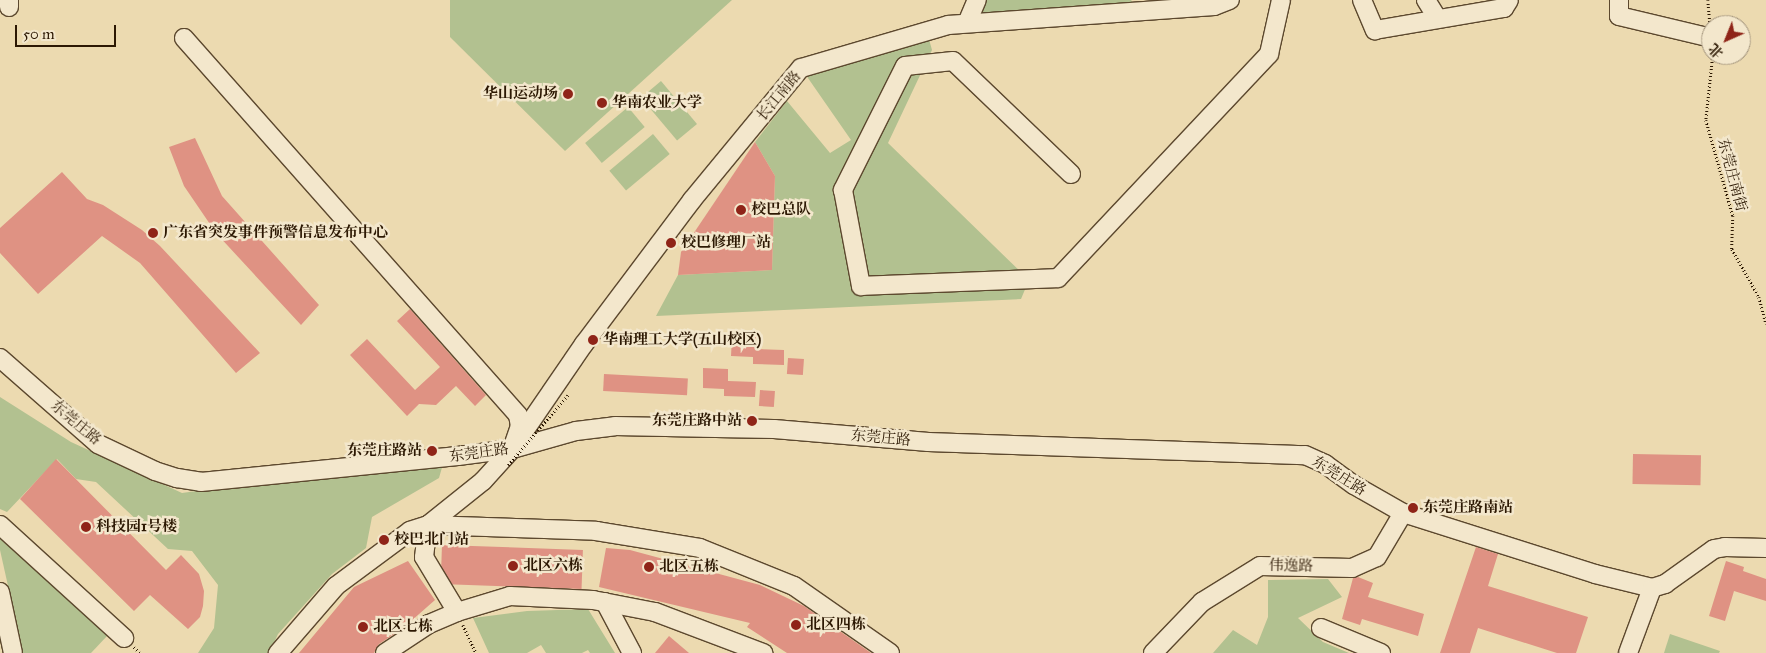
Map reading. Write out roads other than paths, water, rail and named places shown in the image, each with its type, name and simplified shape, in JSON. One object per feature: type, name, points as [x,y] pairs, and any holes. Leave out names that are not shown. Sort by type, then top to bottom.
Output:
[{"type":"street","points":[[967,23],[977,0]]},
{"type":"street","name":"长江南路","points":[[428,525],[510,457],[584,344],[692,200],[801,68],[948,25],[1214,6],[1230,0]]},
{"type":"street","points":[[1071,174],[953,61],[905,66],[843,190],[861,286],[1058,278],[1269,54],[1281,0]]},
{"type":"street","points":[[1362,0],[1375,30],[1438,19],[1487,5],[1504,8],[1509,0]]},
{"type":"street","points":[[1426,0],[1438,19]]},
{"type":"street","points":[[1619,0],[1619,16],[1701,36]]},
{"type":"street","points":[[184,38],[518,415],[520,426],[510,457]]},
{"type":"street","name":"东莞庄路","points":[[0,358],[98,444],[126,459],[177,478],[221,481],[510,457],[576,431],[640,426],[774,429],[928,442],[1305,455],[1326,464],[1366,493],[1403,512],[1595,574],[1652,588]]},
{"type":"street","name":"伟逸路","points":[[1153,653],[1202,602],[1260,566],[1352,568],[1377,557],[1403,512]]},
{"type":"street","points":[[0,525],[124,638]]},
{"type":"street","points":[[428,525],[424,557],[457,612]]},
{"type":"street","points":[[278,653],[336,586],[410,531],[428,525],[596,531],[700,548],[794,586],[890,653]]},
{"type":"street","points":[[1628,653],[1652,588],[1665,584],[1714,549],[1725,547],[1766,548]]},
{"type":"street","points":[[0,592],[12,653]]},
{"type":"street","points":[[385,653],[429,624],[457,612],[510,596],[604,602],[655,612],[742,649],[763,653]]},
{"type":"street","points":[[604,602],[632,653]]},
{"type":"street","points":[[1321,628],[1381,653]]},
{"type":"place","name":"华山运动场","points":[[568,94]]},
{"type":"place","name":"华南农业大学","points":[[602,103]]},
{"type":"place","name":"校巴总队","points":[[741,210]]},
{"type":"place","name":"广东省突发事件预警信息发布中心","points":[[153,233]]},
{"type":"place","name":"校巴修理厂站","points":[[671,243]]},
{"type":"place","name":"华南理工大学(五山校区)","points":[[593,340]]},
{"type":"place","name":"东莞庄路中站","points":[[752,421]]},
{"type":"place","name":"东莞庄路站","points":[[432,451]]},
{"type":"place","name":"东莞庄路南站","points":[[1413,508]]},
{"type":"place","name":"科技园1号楼","points":[[86,527]]},
{"type":"place","name":"校巴北门站","points":[[384,540]]},
{"type":"place","name":"北区六栋","points":[[513,566]]},
{"type":"place","name":"北区五栋","points":[[649,567]]},
{"type":"place","name":"北区四栋","points":[[796,625]]},
{"type":"place","name":"北区七栋","points":[[363,627]]}]
